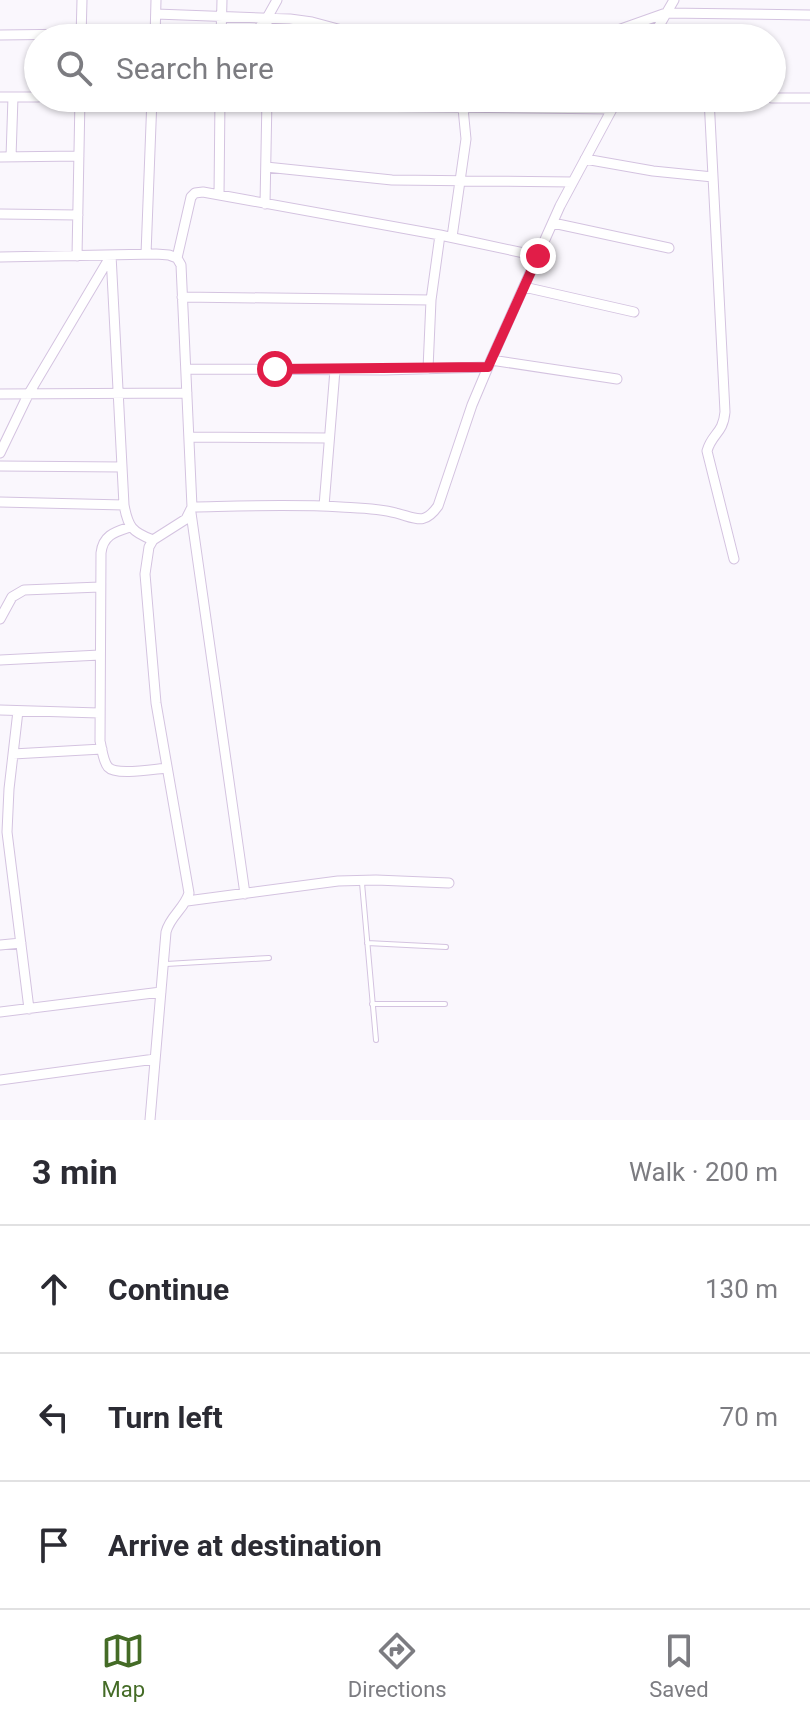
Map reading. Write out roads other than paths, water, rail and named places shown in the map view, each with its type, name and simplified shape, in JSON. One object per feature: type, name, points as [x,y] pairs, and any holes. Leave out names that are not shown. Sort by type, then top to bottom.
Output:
[{"type":"street","points":[[82,0],[82,24]]},
{"type":"street","points":[[156,0],[156,24]]},
{"type":"street","points":[[222,0],[222,24]]},
{"type":"street","points":[[660,24],[674,0]]},
{"type":"street","points":[[156,14],[222,16],[272,7],[320,24]]},
{"type":"street","points":[[260,24],[272,7]]},
{"type":"street","points":[[634,24],[666,13],[810,15]]},
{"type":"street","points":[[0,35],[24,35]]},
{"type":"street","points":[[0,97],[24,97]]},
{"type":"street","points":[[13,97],[6,157],[79,156]]},
{"type":"street","points":[[786,98],[810,98]]},
{"type":"street","points":[[77,256],[80,112]]},
{"type":"street","points":[[146,254],[151,112]]},
{"type":"street","points":[[219,195],[220,112]]},
{"type":"street","points":[[265,204],[267,112]]},
{"type":"street","points":[[452,237],[466,139],[463,112]]},
{"type":"street","points":[[192,510],[293,504],[385,510],[418,519],[432,515],[438,506],[472,405],[524,287],[573,182],[610,112]]},
{"type":"street","points":[[710,112],[725,412],[721,430],[707,451],[734,559]]},
{"type":"street","points":[[585,159],[653,171],[713,177]]},
{"type":"street","points":[[266,167],[392,180],[573,182]]},
{"type":"street","points":[[177,258],[191,197],[203,192],[452,237],[538,256]]},
{"type":"street","points":[[0,214],[78,215]]},
{"type":"street","points":[[553,223],[669,248]]},
{"type":"street","points":[[428,369],[431,300],[440,235]]},
{"type":"street","points":[[111,255],[124,505],[130,527],[153,540]]},
{"type":"street","points":[[0,453],[28,395],[111,255]]},
{"type":"street","points":[[0,257],[169,255],[177,258],[181,265],[192,510],[245,894]]},
{"type":"street","points":[[524,287],[634,312]]},
{"type":"street","points":[[182,297],[431,300]]},
{"type":"street","points":[[186,369],[428,369],[490,364],[617,379]]},
{"type":"street","points":[[324,506],[335,370]]},
{"type":"street","points":[[0,394],[187,393]]},
{"type":"street","points":[[189,437],[329,438]]},
{"type":"street","points":[[0,466],[122,467]]},
{"type":"street","points":[[0,502],[124,505]]},
{"type":"street","points":[[150,1120],[169,923],[187,901],[189,893],[156,703],[145,574],[153,540],[186,519],[192,510]]},
{"type":"street","points":[[130,527],[112,533],[102,543],[99,731],[110,770],[124,772],[167,768]]},
{"type":"street","points":[[0,619],[12,597],[24,590],[100,587]]},
{"type":"street","points":[[0,660],[100,655]]},
{"type":"street","points":[[0,710],[99,713]]},
{"type":"street","points":[[18,711],[4,819],[29,1009]]},
{"type":"street","points":[[13,754],[102,749]]},
{"type":"street","points":[[187,901],[338,881],[449,883]]},
{"type":"street","points":[[0,945],[21,943]]},
{"type":"street","points":[[0,1012],[161,992]]},
{"type":"street","points":[[0,1080],[155,1059]]},
{"type":"lane","points":[[362,880],[376,1040]]},
{"type":"lane","points":[[367,943],[446,947]]},
{"type":"lane","points":[[163,964],[269,958]]},
{"type":"lane","points":[[372,1004],[445,1004]]}]
